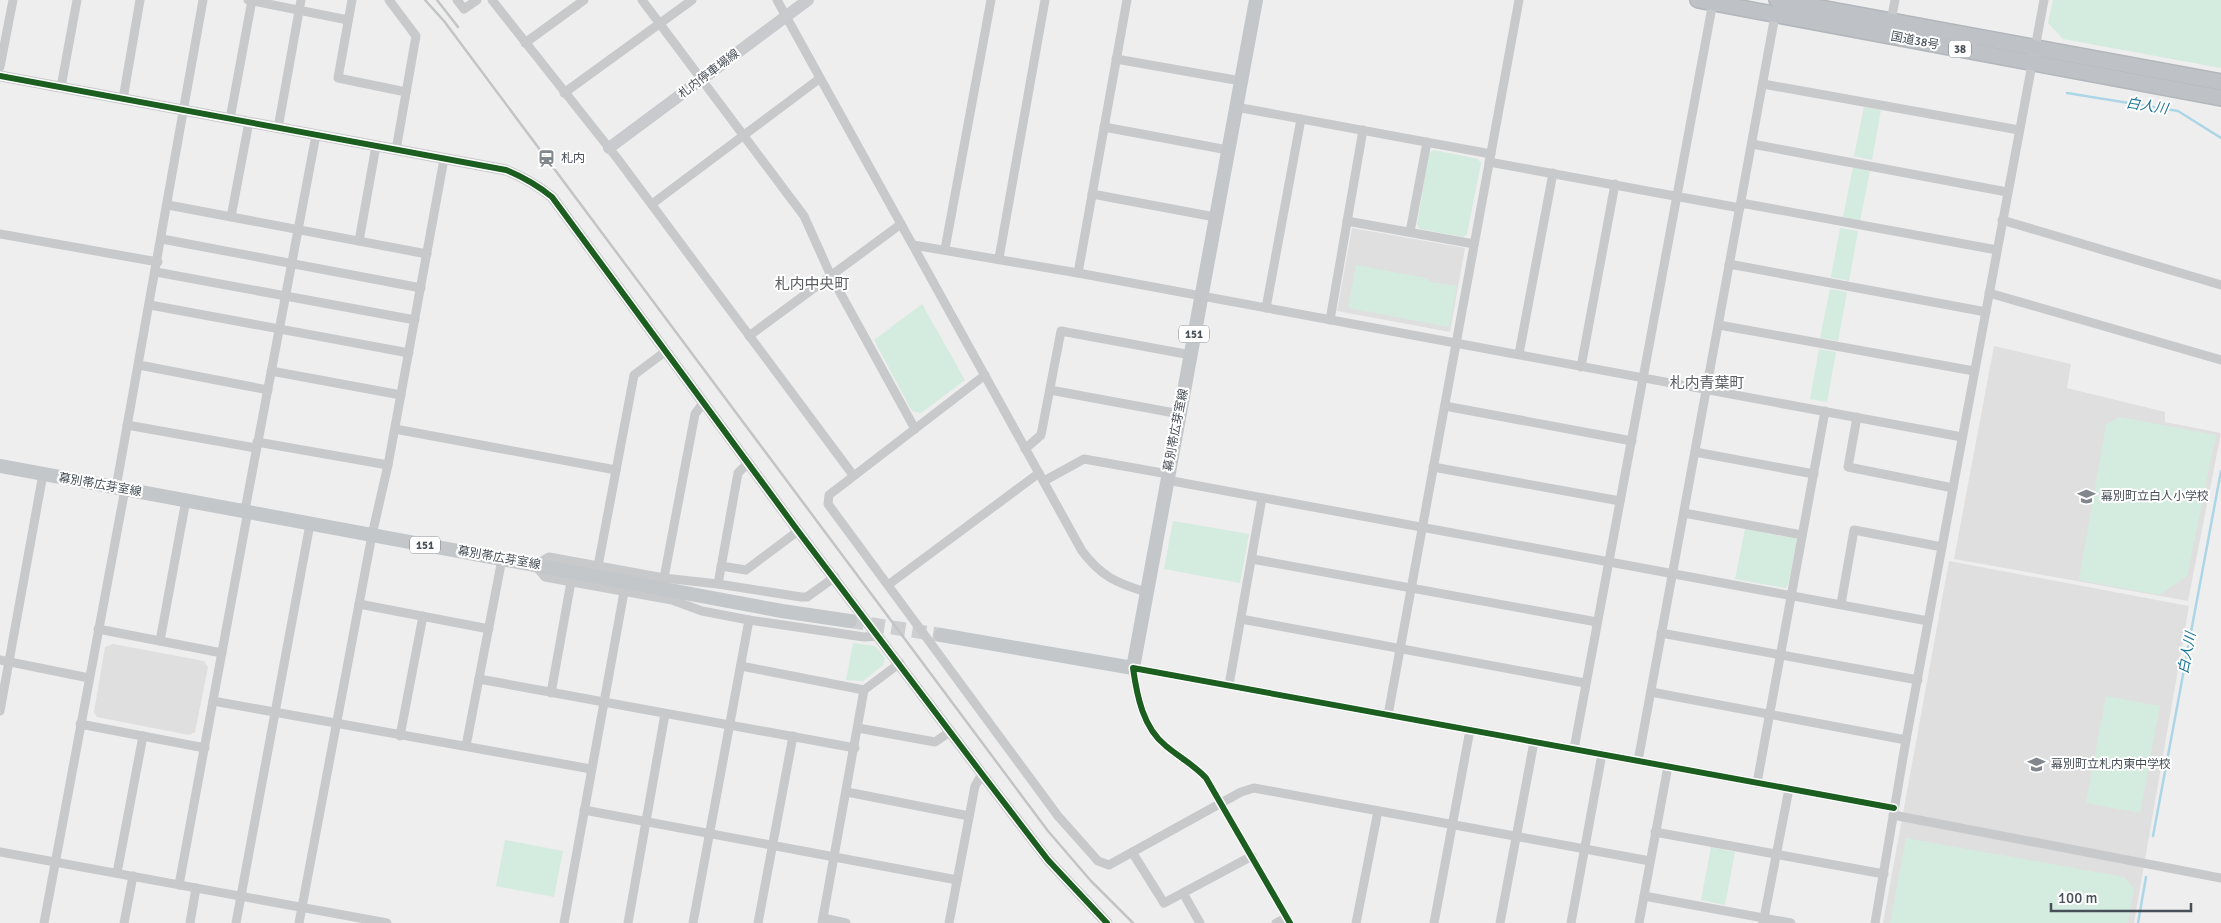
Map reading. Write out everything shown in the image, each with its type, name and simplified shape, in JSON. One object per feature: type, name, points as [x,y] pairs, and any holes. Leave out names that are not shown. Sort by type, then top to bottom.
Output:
[{"type":"highway","name":"国道38号","points":[[1706,1],[1777,4],[1891,21],[2221,82]]},
{"type":"highway","name":"国道38号","points":[[1777,4],[2032,63],[2221,98]]},
{"type":"main road","name":"札内停車場線","points":[[609,148],[808,0]]},
{"type":"main road","name":"幕別帯広芽室線","points":[[1133,668],[1256,0]]},
{"type":"main road","name":"幕別帯広芽室線","points":[[0,466],[246,510],[310,524],[782,611],[850,621]]},
{"type":"main road","points":[[941,635],[1133,668]]},
{"type":"street","points":[[0,67],[13,0]]},
{"type":"street","points":[[61,87],[77,0]]},
{"type":"street","points":[[123,98],[140,0]]},
{"type":"street","points":[[44,923],[98,629],[120,488],[127,425],[158,262],[203,0]]},
{"type":"street","points":[[230,119],[251,0],[348,20]]},
{"type":"street","points":[[278,128],[301,0]]},
{"type":"street","points":[[352,0],[338,78],[406,92]]},
{"type":"street","points":[[389,0],[416,36],[396,150]]},
{"type":"street","points":[[457,0],[464,9],[477,0]]},
{"type":"street","points":[[492,0],[652,204],[853,475]]},
{"type":"street","points":[[525,43],[584,0]]},
{"type":"street","points":[[642,0],[804,216],[831,276],[914,429]]},
{"type":"street","points":[[564,93],[692,0]]},
{"type":"street","points":[[777,0],[1025,449],[1092,564],[1119,584],[1146,592]]},
{"type":"street","points":[[945,249],[991,0]]},
{"type":"street","points":[[999,258],[1045,0]]},
{"type":"street","points":[[1078,273],[1127,0]]},
{"type":"street","points":[[1388,715],[1519,0]]},
{"type":"street","points":[[1891,21],[1895,0]]},
{"type":"street","points":[[1875,923],[1906,740],[2044,0]]},
{"type":"street","points":[[1574,749],[1677,196],[1706,1]]},
{"type":"street","points":[[1638,761],[1777,4]]},
{"type":"street","points":[[1116,59],[1241,81]]},
{"type":"street","points":[[0,76],[506,170],[527,178],[552,197],[798,531],[835,577],[982,774],[1048,860],[1106,923]]},
{"type":"street","points":[[652,204],[819,79]]},
{"type":"street","points":[[1763,84],[2019,130]]},
{"type":"street","points":[[1236,107],[1427,142],[1553,173],[1997,250]]},
{"type":"street","points":[[1266,308],[1301,119]]},
{"type":"street","points":[[231,217],[249,122]]},
{"type":"street","points":[[1104,126],[1228,150]]},
{"type":"street","points":[[1330,320],[1363,130]]},
{"type":"street","points":[[179,885],[222,653],[257,445],[316,135]]},
{"type":"street","points":[[1410,232],[1427,142]]},
{"type":"street","points":[[1752,144],[2007,192]]},
{"type":"street","points":[[359,241],[376,146]]},
{"type":"street","points":[[299,923],[372,535],[395,429],[444,159]]},
{"type":"street","points":[[1519,354],[1553,173]]},
{"type":"street","points":[[1582,366],[1615,184]]},
{"type":"street","points":[[1092,194],[1215,217]]},
{"type":"street","points":[[168,205],[427,254]]},
{"type":"street","points":[[2002,220],[2221,285]]},
{"type":"street","points":[[1347,221],[1474,244]]},
{"type":"street","points":[[749,336],[900,224]]},
{"type":"street","points":[[0,234],[158,262]]},
{"type":"street","points":[[162,239],[421,288]]},
{"type":"street","points":[[912,245],[999,258],[1962,437]]},
{"type":"street","points":[[1729,264],[1986,312]]},
{"type":"street","points":[[156,272],[415,320]]},
{"type":"street","points":[[1989,292],[2221,360]]},
{"type":"street","points":[[150,304],[409,353]]},
{"type":"street","points":[[1719,325],[1974,371]]},
{"type":"street","points":[[1025,449],[1041,435],[1061,331],[1191,355]]},
{"type":"street","points":[[598,566],[634,375],[666,352]]},
{"type":"street","points":[[138,365],[268,390]]},
{"type":"street","points":[[271,372],[401,395]]},
{"type":"street","points":[[985,376],[853,475],[829,495],[828,504],[1058,816],[1098,861],[1109,864],[1241,792],[1254,788],[1650,861]]},
{"type":"street","points":[[1050,390],[1180,414]]},
{"type":"street","points":[[664,578],[694,414],[703,403]]},
{"type":"street","points":[[1445,406],[1632,440]]},
{"type":"street","points":[[1757,783],[1782,655],[1825,411]]},
{"type":"street","points":[[1857,417],[1848,467],[1953,488]]},
{"type":"street","points":[[127,425],[388,465]]},
{"type":"street","points":[[395,429],[616,470]]},
{"type":"street","points":[[1695,452],[1814,474]]},
{"type":"street","points":[[1044,482],[1084,459],[1262,498],[1928,621]]},
{"type":"street","points":[[718,584],[738,473],[748,463]]},
{"type":"street","points":[[1433,467],[1620,501]]},
{"type":"street","points":[[888,585],[1039,473]]},
{"type":"street","points":[[0,710],[4,661],[44,474]]},
{"type":"street","points":[[1229,685],[1262,498]]},
{"type":"street","points":[[160,641],[186,500]]},
{"type":"street","points":[[1684,513],[1802,535]]},
{"type":"street","points":[[236,923],[310,524]]},
{"type":"street","points":[[1841,604],[1854,530],[1942,546]]},
{"type":"street","points":[[721,566],[746,570],[798,531]]},
{"type":"street","points":[[835,577],[807,597],[801,597],[664,578],[549,557],[536,565],[545,577],[672,600],[702,611],[864,637],[879,636]]},
{"type":"street","points":[[466,746],[502,559]]},
{"type":"street","points":[[1252,559],[1597,622]]},
{"type":"street","points":[[551,693],[571,582]]},
{"type":"street","points":[[564,923],[624,592]]},
{"type":"street","points":[[359,604],[489,629]]},
{"type":"street","points":[[400,736],[423,616]]},
{"type":"street","points":[[1241,619],[1585,683]]},
{"type":"street","points":[[693,923],[749,620]]},
{"type":"street","points":[[98,629],[222,653]]},
{"type":"street","points":[[1662,633],[1918,680]]},
{"type":"street","points":[[4,661],[89,678]]},
{"type":"street","points":[[846,923],[823,921],[864,690],[900,663]]},
{"type":"street","points":[[740,666],[864,690]]},
{"type":"street","points":[[1276,923],[1288,920],[1222,802],[1199,770],[1164,745],[1146,721],[1138,699],[1133,668],[1789,789],[2221,878]]},
{"type":"street","points":[[479,679],[855,748]]},
{"type":"street","points":[[1651,692],[1906,740]]},
{"type":"street","points":[[213,701],[400,736],[591,768]]},
{"type":"street","points":[[628,923],[665,714]]},
{"type":"street","points":[[80,724],[205,748]]},
{"type":"street","points":[[858,728],[935,742],[951,731]]},
{"type":"street","points":[[1434,923],[1470,730]]},
{"type":"street","points":[[117,873],[143,736]]},
{"type":"street","points":[[758,923],[792,736]]},
{"type":"street","points":[[1500,923],[1534,742]]},
{"type":"street","points":[[1571,923],[1602,754]]},
{"type":"street","points":[[1639,923],[1668,766]]},
{"type":"street","points":[[949,923],[975,786],[982,774]]},
{"type":"street","points":[[1763,920],[1789,789]]},
{"type":"street","points":[[847,792],[970,816]]},
{"type":"street","points":[[584,810],[958,880]]},
{"type":"street","points":[[1356,923],[1378,811]]},
{"type":"street","points":[[1655,832],[1884,874]]},
{"type":"street","points":[[0,852],[366,921],[387,923]]},
{"type":"street","points":[[1132,852],[1164,904],[1252,856]]},
{"type":"street","points":[[124,923],[133,876]]},
{"type":"street","points":[[190,923],[196,888]]},
{"type":"street","points":[[1183,893],[1200,923]]},
{"type":"street","points":[[1644,896],[1763,920],[1792,923]]},
{"type":"shaded area","points":[[1352,228],[1465,248],[1450,332],[1337,311]]},
{"type":"shaded area","name":"幕別町立白人小学校","points":[[1994,346],[2071,364],[2067,388],[2165,412],[2165,422],[2221,433],[2188,601],[1954,559]]},
{"type":"shaded area","name":"幕別町立札内東中学校","points":[[1949,561],[2189,606],[2134,923],[1883,923]]},
{"type":"shaded area","points":[[113,644],[204,661],[208,667],[195,732],[189,735],[97,717],[94,712],[105,647]]},
{"type":"green space","points":[[2053,0],[2221,0],[2221,68],[2063,39],[2048,23]]},
{"type":"green space","points":[[1864,107],[1881,110],[1872,160],[1854,156]]},
{"type":"green space","points":[[1434,150],[1478,159],[1481,163],[1467,234],[1463,237],[1420,229],[1417,225],[1429,153]]},
{"type":"green space","points":[[1853,167],[1870,171],[1860,221],[1843,217]]},
{"type":"green space","points":[[1840,228],[1858,231],[1849,281],[1831,277]]},
{"type":"green space","points":[[1356,265],[1426,278],[1430,282],[1457,286],[1449,327],[1348,308]]},
{"type":"green space","points":[[1830,289],[1847,292],[1838,341],[1820,338]]},
{"type":"green space","points":[[922,304],[965,380],[921,413],[912,411],[874,340]]},
{"type":"green space","points":[[1819,349],[1836,352],[1827,402],[1810,399]]},
{"type":"green space","points":[[2120,417],[2216,435],[2187,576],[2160,595],[2079,580],[2106,424]]},
{"type":"green space","points":[[1173,521],[1249,534],[1240,583],[1164,569]]},
{"type":"green space","points":[[1745,529],[1797,539],[1788,586],[1785,588],[1735,579]]},
{"type":"green space","points":[[853,643],[875,646],[885,658],[883,665],[863,681],[846,680]]},
{"type":"green space","points":[[2106,696],[2160,706],[2140,813],[2086,803]]},
{"type":"green space","points":[[1906,838],[2124,877],[2134,889],[2128,923],[1890,923]]},
{"type":"green space","points":[[505,840],[563,851],[554,897],[496,886]]},
{"type":"green space","points":[[1711,847],[1735,852],[1725,905],[1701,900]]},
{"type":"waterway","name":"白人川","points":[[2067,93],[2178,111],[2221,138]]},
{"type":"waterway","name":"白人川","points":[[2153,836],[2221,471]]},
{"type":"waterway","name":"白人川","points":[[2138,923],[2146,877]]},
{"type":"tunnel","points":[[850,621],[941,635]]},
{"type":"railway","points":[[425,0],[444,21],[1048,831],[1091,881],[1133,923]]},
{"type":"railway","points":[[437,0],[458,27]]},
{"type":"cycle path","points":[[0,76],[506,170],[530,182],[552,197],[798,531],[982,774],[1048,860],[1107,923]]},
{"type":"cycle path","points":[[1290,923],[1206,778],[1158,739],[1152,730],[1142,711],[1133,668],[1894,808]]},
{"type":"place","name":"札内","points":[[547,158]]},
{"type":"place","name":"幕別町立白人小学校","points":[[2087,496]]},
{"type":"place","name":"幕別町立札内東中学校","points":[[2037,764]]},
{"type":"district","name":"札内中央町","points":[[812,284]]},
{"type":"district","name":"札内青葉町","points":[[1707,383]]}]
